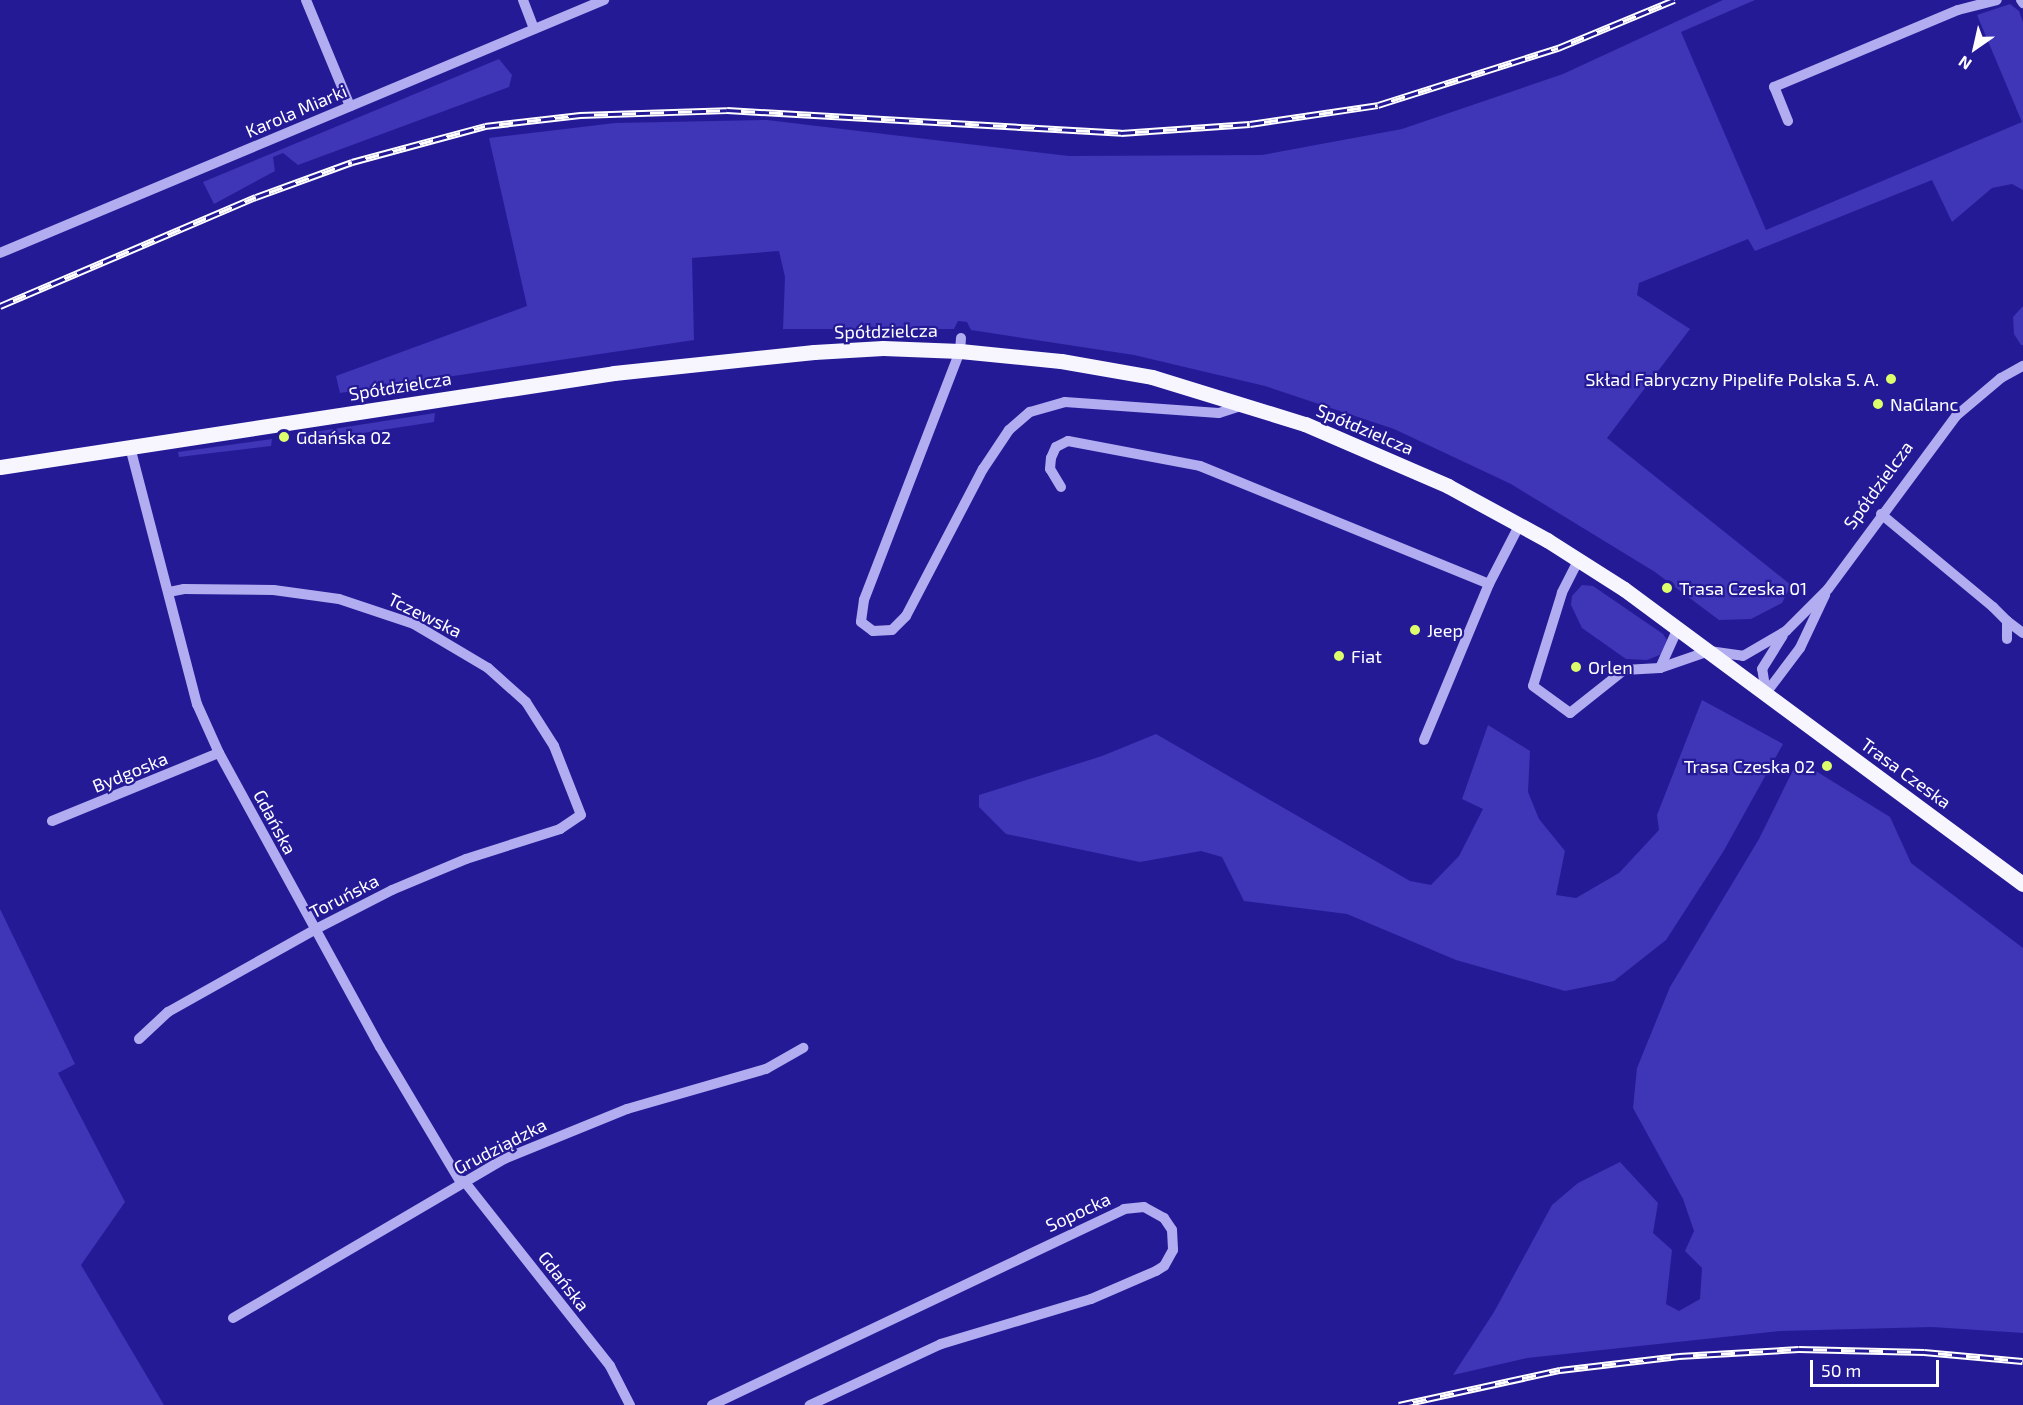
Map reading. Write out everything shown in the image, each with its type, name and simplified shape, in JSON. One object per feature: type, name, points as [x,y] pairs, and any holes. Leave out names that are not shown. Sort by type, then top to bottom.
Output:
[{"type":"main road","name":"Spółdzielcza","points":[[0,467],[625,371],[814,352],[961,344],[1118,370],[1247,404],[1410,468],[1520,525],[1579,559],[1766,693]]},
{"type":"main road","name":"Trasa Czeska","points":[[1766,693],[2023,884]]},
{"type":"street","points":[[306,0],[350,106]]},
{"type":"street","points":[[522,0],[534,30]]},
{"type":"street","name":"Karola Miarki","points":[[0,253],[604,0]]},
{"type":"street","points":[[1788,121],[1774,87],[1958,10],[1997,0]]},
{"type":"street","points":[[961,344],[864,600],[861,622],[873,631],[892,630],[906,616],[983,469],[1009,430],[1030,412],[1065,402],[1219,413],[1247,404]]},
{"type":"street","name":"Spółdzielcza","points":[[1766,693],[1762,669],[1786,631],[1828,589],[1881,514],[1956,416],[2001,378],[2023,366]]},
{"type":"street","points":[[1061,487],[1050,469],[1051,458],[1056,447],[1068,441],[1200,466],[1489,584]]},
{"type":"street","name":"Gdańska","points":[[130,447],[197,704],[219,753],[314,930],[463,1182],[610,1366],[630,1405]]},
{"type":"street","points":[[1881,514],[2023,633]]},
{"type":"street","points":[[1424,740],[1489,584],[1520,525]]},
{"type":"street","points":[[1579,559],[1562,593],[1533,686],[1570,713],[1624,670],[1660,668],[1709,651]]},
{"type":"street","name":"Tczewska","points":[[168,592],[184,589],[274,590],[339,599],[414,624],[488,668],[526,702],[554,746],[581,815]]},
{"type":"street","name":"Spółdzielcza","points":[[1766,693],[1800,648],[1828,589]]},
{"type":"street","points":[[2007,621],[2007,639]]},
{"type":"street","points":[[1660,668],[1678,628]]},
{"type":"street","name":"Spółdzielcza","points":[[1709,651],[1743,656],[1786,631]]},
{"type":"street","name":"Bydgoska","points":[[52,821],[219,753]]},
{"type":"street","name":"Toruńska","points":[[139,1039],[168,1012],[314,930],[392,890],[465,859],[560,829],[581,815]]},
{"type":"street","name":"Grudziądzka","points":[[233,1318],[463,1182],[549,1138],[627,1109],[766,1069],[803,1048]]},
{"type":"street","name":"Sopocka","points":[[712,1405],[1124,1209],[1144,1207],[1164,1218],[1172,1230],[1173,1250],[1164,1266],[1156,1270],[1091,1299],[941,1344],[810,1405]]},
{"type":"shaded area","points":[[1723,0],[1755,0],[1681,32],[1766,230],[2022,122],[1977,15],[2010,4],[2019,11],[2023,22],[2023,190],[2012,184],[1992,188],[1952,222],[1932,180],[1755,251],[1748,239],[1639,283],[1637,295],[1690,329],[1607,438],[1791,585],[1782,603],[1751,619],[1719,620],[1655,572],[1511,484],[1394,429],[1265,386],[1134,355],[971,330],[967,322],[958,321],[954,329],[783,329],[785,277],[779,251],[692,258],[694,340],[340,393],[336,376],[527,306],[489,138],[615,123],[767,120],[1069,156],[1262,155],[1402,129],[1563,74]]},
{"type":"shaded area","points":[[499,59],[512,75],[509,87],[298,165],[283,153],[273,157],[275,171],[214,204],[203,182]]},
{"type":"shaded area","points":[[2023,306],[2023,345],[2021,345],[2014,334],[2013,317]]},
{"type":"shaded area","points":[[435,413],[434,422],[298,443],[295,435]]},
{"type":"shaded area","points":[[272,439],[271,446],[179,457],[178,452]]},
{"type":"shaded area","points":[[1582,585],[1593,586],[1663,634],[1667,640],[1662,654],[1647,660],[1626,659],[1582,628],[1571,605],[1572,596]]},
{"type":"shaded area","points":[[1702,700],[1783,744],[1723,852],[1666,940],[1614,981],[1565,991],[1456,960],[1347,914],[1244,901],[1222,857],[1201,851],[1140,862],[1006,834],[979,807],[979,795],[1102,756],[1156,734],[1410,881],[1431,885],[1459,856],[1483,809],[1462,799],[1488,725],[1530,751],[1528,792],[1539,819],[1565,851],[1556,895],[1576,898],[1619,873],[1659,830],[1657,815]]},
{"type":"shaded area","points":[[1798,760],[1890,817],[1911,863],[2023,948],[2023,1333],[1932,1327],[1780,1331],[1527,1358],[1453,1375],[1494,1312],[1552,1205],[1578,1183],[1620,1162],[1658,1203],[1653,1233],[1672,1250],[1666,1304],[1679,1311],[1700,1299],[1702,1268],[1685,1251],[1694,1231],[1683,1199],[1633,1108],[1637,1068],[1670,987],[1759,839]]},
{"type":"shaded area","points":[[0,909],[75,1064],[58,1073],[125,1202],[81,1265],[164,1405],[0,1405]]},
{"type":"railway","points":[[0,306],[256,197],[352,162],[485,126],[580,115],[727,110],[1121,133],[1250,124],[1378,105],[1558,48],[1674,0]]},
{"type":"railway","points":[[1399,1405],[1560,1370],[1679,1356],[1799,1349],[1924,1352],[2023,1361]]},
{"type":"place","name":"Skład Fabryczny Pipelife Polska S. A.","points":[[1891,379]]},
{"type":"place","name":"NaGlanc","points":[[1878,404]]},
{"type":"place","name":"Gdańska 02","points":[[284,437]]},
{"type":"place","name":"Trasa Czeska 01","points":[[1667,588]]},
{"type":"place","name":"Jeep","points":[[1415,630]]},
{"type":"place","name":"Fiat","points":[[1339,656]]},
{"type":"place","name":"Orlen","points":[[1576,667]]},
{"type":"place","name":"Trasa Czeska 02","points":[[1827,766]]}]
